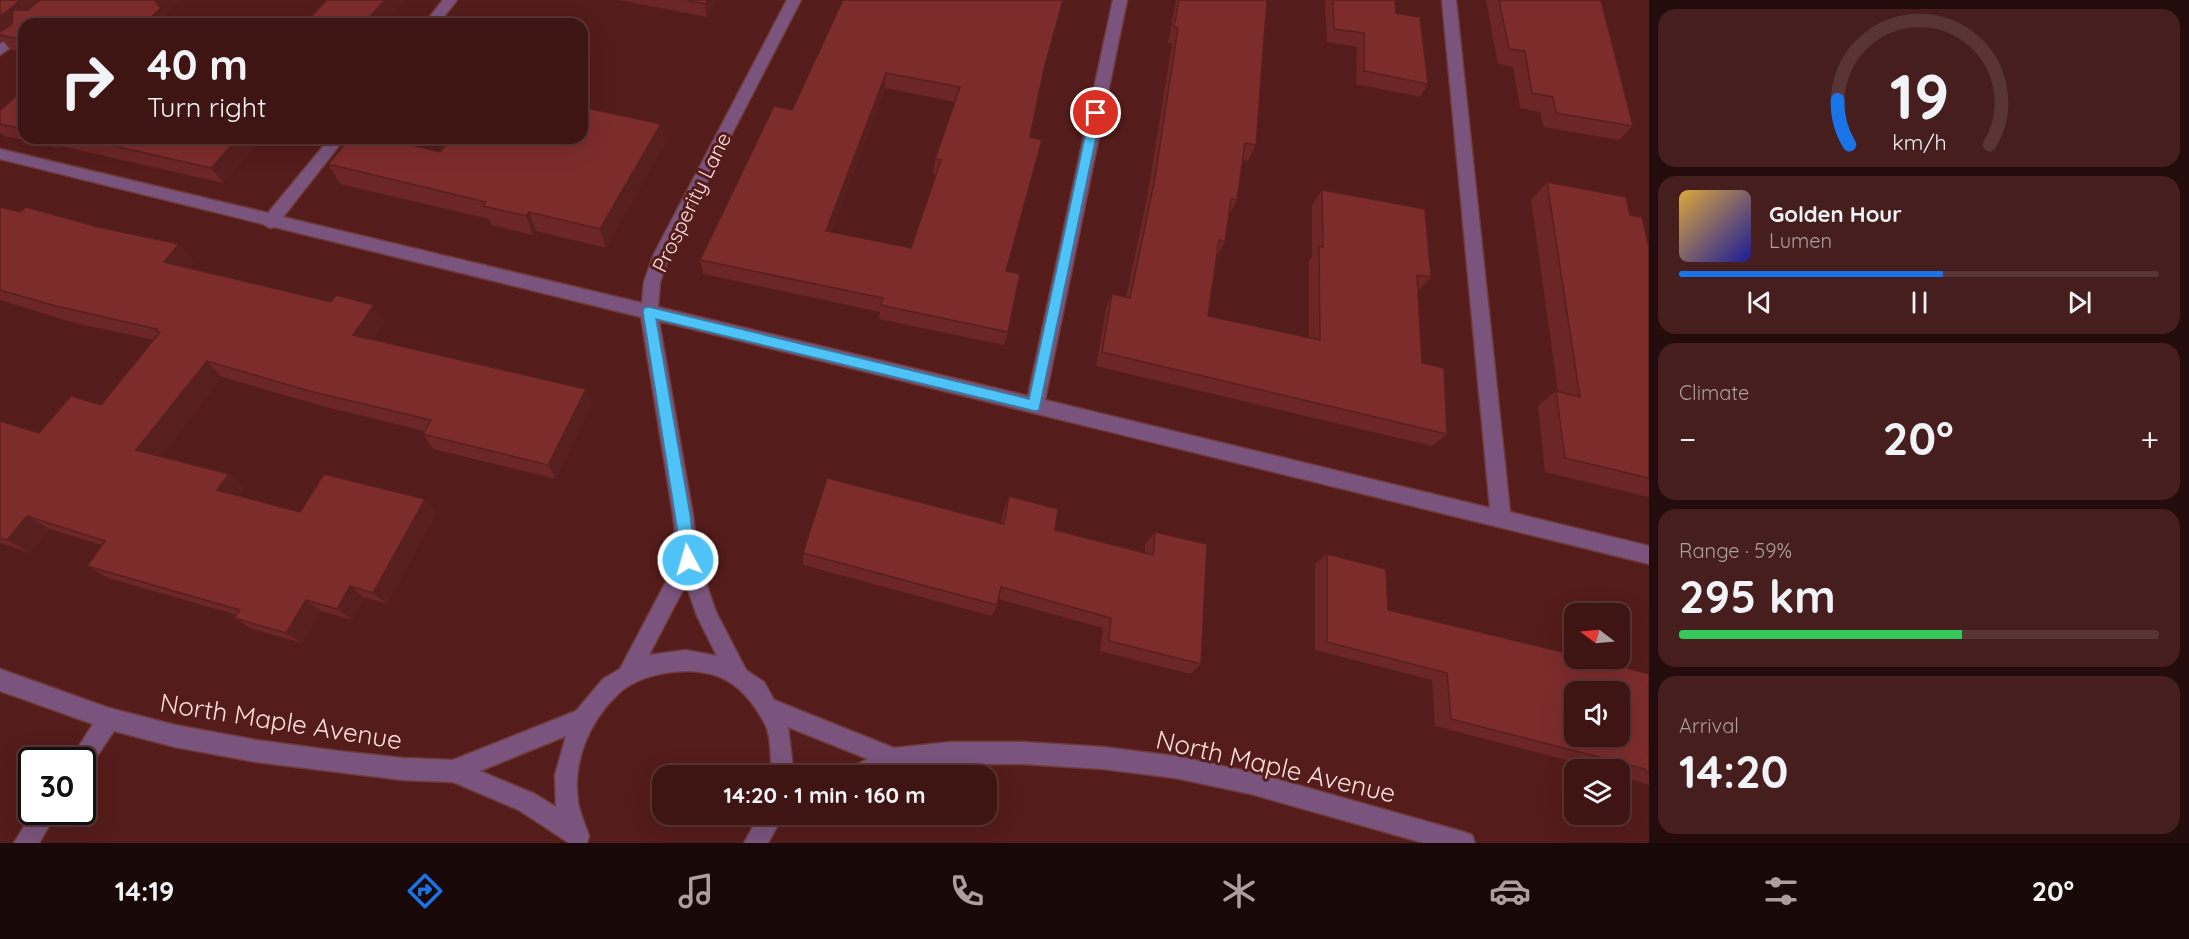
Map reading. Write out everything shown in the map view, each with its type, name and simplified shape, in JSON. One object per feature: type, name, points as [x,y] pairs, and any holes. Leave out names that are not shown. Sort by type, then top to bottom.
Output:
[{"type":"street","points":[[436,18],[450,0]]},
{"type":"street","name":"Prosperity Lane","points":[[737,674],[707,616],[688,560],[683,514],[649,312],[652,282],[662,254],[794,0]]},
{"type":"street","points":[[1035,406],[1119,0]]},
{"type":"street","points":[[1449,0],[1501,519]]},
{"type":"street","points":[[0,51],[18,35]]},
{"type":"street","points":[[270,222],[333,144]]},
{"type":"street","points":[[0,154],[270,222],[1649,555]]},
{"type":"street","points":[[629,673],[688,560]]},
{"type":"street","name":"North Maple Avenue","points":[[579,838],[566,794],[565,774],[568,755],[584,717],[604,693],[629,673],[660,661],[692,659],[708,661],[737,674],[756,689],[770,709],[780,732],[784,765]]},
{"type":"street","name":"North Maple Avenue","points":[[0,680],[109,719],[175,736],[256,751],[403,770],[453,771],[527,802],[579,838]]},
{"type":"street","name":"North Maple Avenue","points":[[770,709],[894,759]]},
{"type":"street","name":"North Maple Avenue","points":[[453,771],[584,717]]},
{"type":"street","points":[[90,747],[109,719]]},
{"type":"street","name":"North Maple Avenue","points":[[881,765],[894,759],[951,753],[1023,753],[1103,758],[1174,767],[1262,786],[1464,843]]},
{"type":"street","points":[[25,843],[37,825]]},
{"type":"street","points":[[755,843],[766,825]]},
{"type":"building","points":[[0,0],[20,0],[0,16]]},
{"type":"building","points":[[40,0],[154,0],[161,8],[150,18],[18,18],[18,39],[0,35],[0,32],[12,24],[13,10],[28,10]]},
{"type":"building","points":[[327,0],[385,0],[368,18],[310,18]]},
{"type":"building","points":[[685,0],[708,0],[705,4]]},
{"type":"building","points":[[843,0],[1063,0],[1044,69],[1030,137],[1042,140],[1006,271],[1020,274],[1008,332],[880,305],[883,298],[700,260],[774,106],[792,110]],"holes":[[[886,73],[960,87],[935,159],[941,160],[911,248],[826,231]]]},
{"type":"building","points":[[1179,0],[1267,0],[1256,145],[1245,143],[1237,200],[1231,199],[1225,242],[1219,240],[1208,316],[1320,340],[1319,246],[1323,247],[1322,190],[1425,209],[1431,277],[1417,275],[1422,363],[1444,368],[1447,434],[1102,352],[1112,294],[1130,298],[1154,183],[1178,28],[1174,27]]},
{"type":"building","points":[[1333,0],[1395,0],[1396,13],[1420,17],[1428,84],[1364,71],[1364,33],[1334,29]]},
{"type":"building","points":[[1499,0],[1601,0],[1633,126],[1556,113],[1553,97],[1532,93],[1525,51],[1509,49]]},
{"type":"building","points":[[18,94],[18,128],[0,124],[0,111]]},
{"type":"building","points":[[588,108],[661,124],[600,229],[529,212],[526,216],[483,206],[486,202],[328,164],[345,144],[407,144],[440,152],[446,144],[588,144]]},
{"type":"building","points":[[105,144],[233,144],[211,168]]},
{"type":"building","points":[[1547,182],[1626,197],[1630,215],[1642,217],[1649,247],[1649,478],[1565,458],[1556,391],[1580,397]]},
{"type":"building","points":[[0,207],[20,212],[26,207],[98,227],[179,244],[164,262],[331,302],[336,295],[374,305],[353,335],[586,389],[548,465],[423,434],[431,420],[309,391],[207,361],[136,450],[229,474],[217,490],[300,512],[324,474],[425,499],[373,593],[350,586],[337,609],[306,600],[286,633],[234,618],[240,610],[87,566],[105,541],[27,516],[7,540],[0,538],[0,421],[39,433],[71,396],[101,405],[160,332],[156,331],[157,329],[56,306],[0,290]]},
{"type":"building","points":[[827,478],[1004,524],[1009,496],[1058,509],[1055,530],[1153,555],[1155,532],[1207,544],[1201,664],[1109,641],[1111,618],[1001,587],[997,605],[803,553]]},
{"type":"building","points":[[1327,554],[1386,569],[1388,610],[1564,652],[1564,669],[1630,669],[1649,674],[1649,773],[1645,769],[1630,765],[1630,759],[1606,759],[1451,719],[1447,673],[1327,642]]},
{"type":"route","points":[[688,560],[683,514],[649,312],[1035,406],[1096,113]]}]
